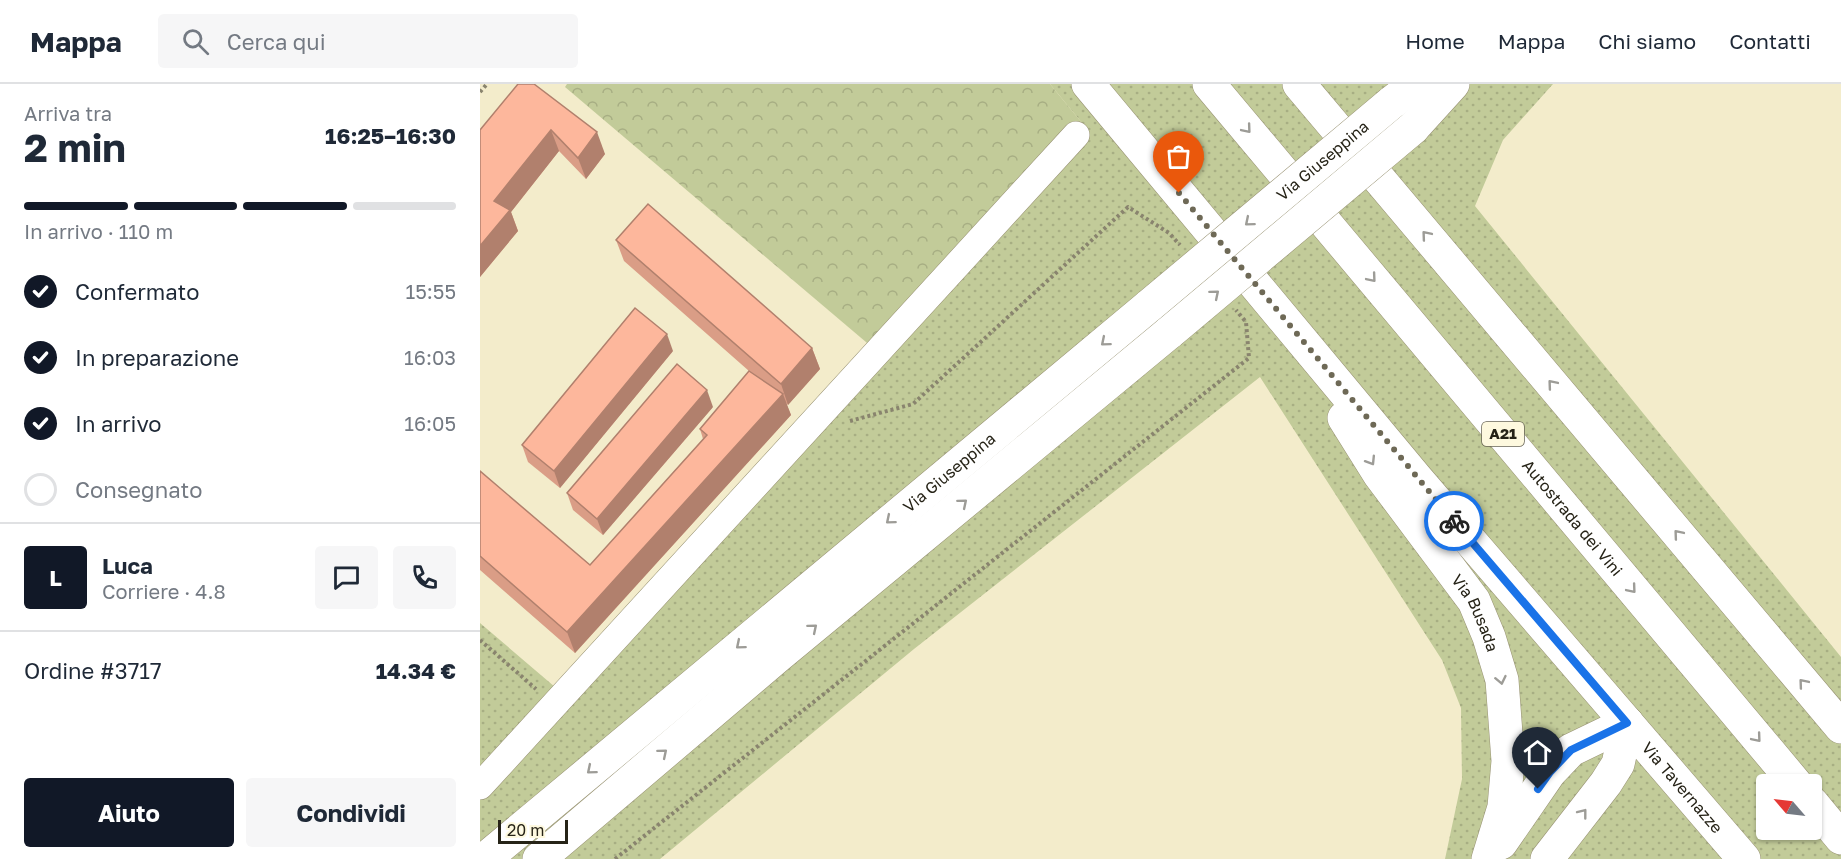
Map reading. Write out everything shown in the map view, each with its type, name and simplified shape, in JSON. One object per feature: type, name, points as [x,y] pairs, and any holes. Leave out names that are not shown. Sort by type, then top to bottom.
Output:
[{"type":"main road","name":"Via Tavernazze","points":[[1088,84],[1417,479],[1744,859]]},
{"type":"main road","name":"Autostrada dei Vini","points":[[1209,84],[1788,774]]},
{"type":"main road","points":[[1299,84],[1841,727]]},
{"type":"main road","name":"Via Giuseppina","points":[[539,859],[778,656],[1413,129],[1453,84]]},
{"type":"main road","name":"Via Giuseppina","points":[[485,859],[1403,94]]},
{"type":"main road","name":"Via Busada","points":[[1300,338],[1337,407],[1379,474],[1474,601],[1489,637],[1502,680],[1508,761],[1504,807],[1489,859]]},
{"type":"main road","name":"Via Busada","points":[[1489,859],[1550,772],[1571,750],[1627,723]]},
{"type":"main road","points":[[1547,859],[1618,764],[1627,723]]},
{"type":"main road","points":[[1822,815],[1841,838]]},
{"type":"street","points":[[480,786],[1076,135]]},
{"type":"path","points":[[480,92],[487,84]]},
{"type":"path","points":[[480,640],[554,705]]},
{"type":"green space","points":[[567,84],[1050,84],[1082,123],[873,348],[565,87]]},
{"type":"green space","points":[[1050,84],[1553,84],[1503,140],[1475,206],[1841,657],[1841,859],[1445,859],[1462,779],[1461,708],[1442,660],[1260,377],[914,649],[660,859],[480,859],[480,623],[562,693],[873,348],[1082,123]]},
{"type":"building","points":[[518,84],[534,84],[597,132],[578,158],[551,130],[494,201],[510,210],[480,246],[480,130]]},
{"type":"building","points":[[648,204],[812,348],[781,384],[616,240]]},
{"type":"building","points":[[635,308],[667,334],[554,471],[522,445]]},
{"type":"building","points":[[677,364],[707,390],[597,519],[567,493]]},
{"type":"building","points":[[749,371],[783,394],[567,632],[480,556],[480,471],[590,565],[707,435],[700,429]]},
{"type":"way so far","points":[[1179,193],[1454,521]]},
{"type":"route","points":[[1454,521],[1627,723],[1571,750],[1550,772],[1538,789]]}]
